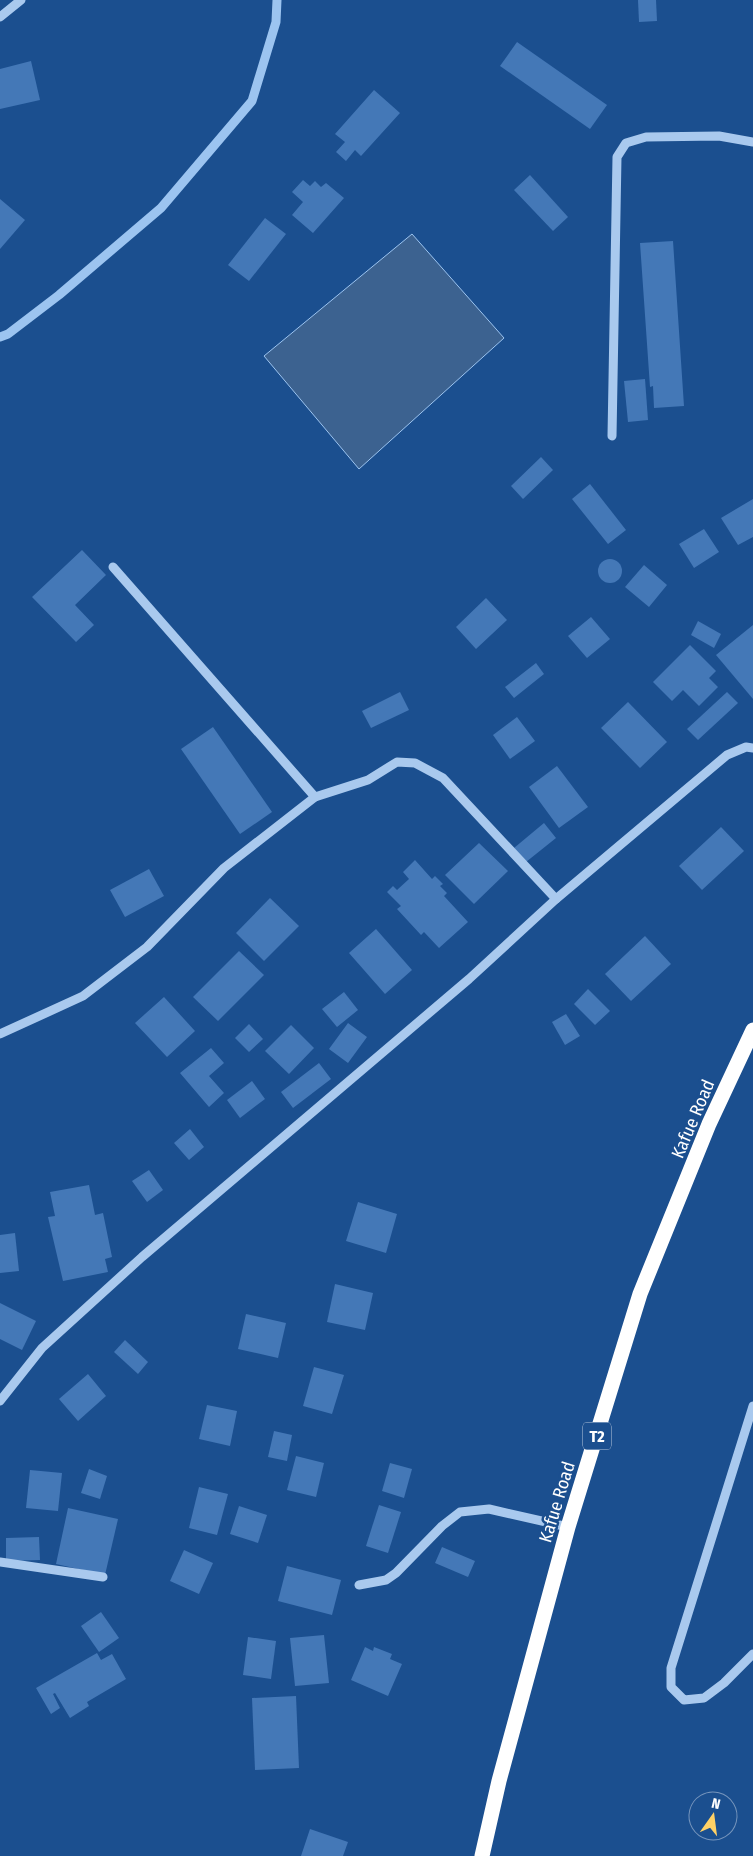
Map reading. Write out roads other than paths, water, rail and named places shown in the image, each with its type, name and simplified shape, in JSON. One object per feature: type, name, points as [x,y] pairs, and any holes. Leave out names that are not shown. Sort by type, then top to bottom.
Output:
[{"type":"highway","name":"Kafue Road","points":[[482,1856],[499,1782],[568,1527],[640,1294],[710,1124],[753,1030]]},
{"type":"street","points":[[0,17],[21,0]]},
{"type":"street","points":[[612,436],[617,157],[626,143],[646,137],[719,136],[753,142]]},
{"type":"street","points":[[113,567],[315,797]]},
{"type":"street","points":[[0,1401],[42,1348],[135,1264],[469,979],[556,899],[727,755],[746,747],[753,748]]},
{"type":"street","points":[[0,1034],[83,996],[147,947],[224,868],[315,797],[368,780],[397,762],[415,763],[443,778],[556,899]]},
{"type":"street","points":[[753,1406],[671,1668],[671,1687],[684,1700],[704,1698],[724,1683],[753,1654]]},
{"type":"street","points":[[359,1585],[386,1580],[396,1573],[442,1526],[460,1512],[489,1510],[568,1527]]},
{"type":"street","points":[[0,1562],[103,1577]]},
{"type":"water","points":[[412,234],[504,338],[359,469],[264,356]]},
{"type":"waterway","points":[[0,337],[8,334],[59,295],[161,208],[252,101],[276,22],[277,0]]}]
